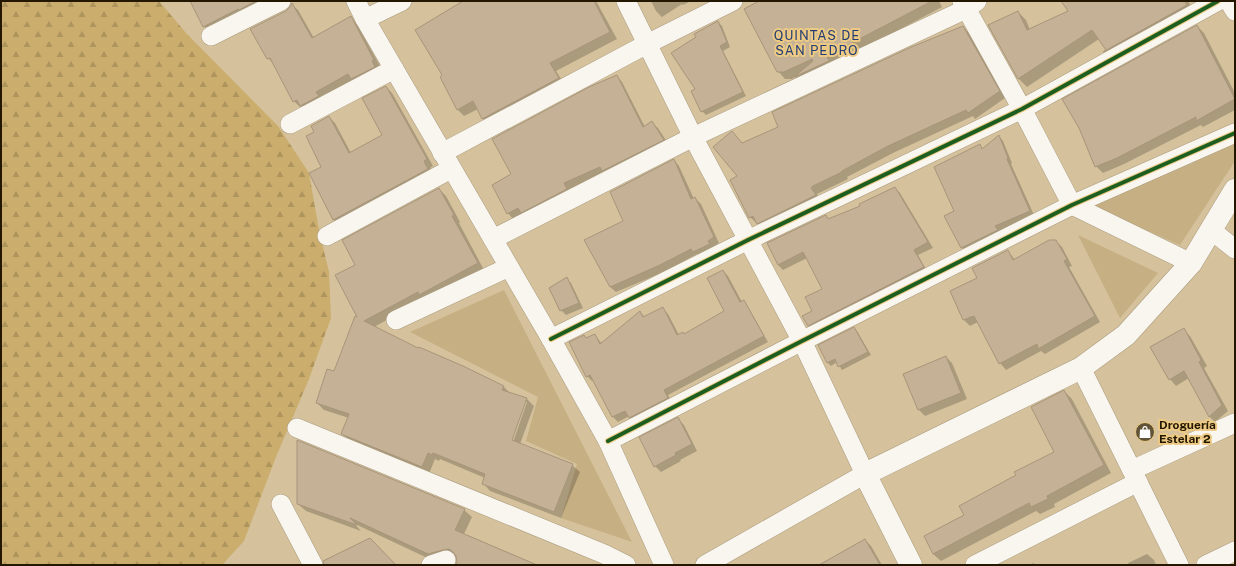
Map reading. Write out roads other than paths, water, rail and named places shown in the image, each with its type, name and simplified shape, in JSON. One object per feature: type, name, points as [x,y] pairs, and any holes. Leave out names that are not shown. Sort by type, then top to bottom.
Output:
[{"type":"street","points":[[211,36],[281,1]]},
{"type":"street","points":[[356,1],[551,339],[608,441],[664,565]]},
{"type":"street","points":[[365,19],[402,1]]},
{"type":"street","points":[[626,1],[693,137],[802,341],[865,474],[911,565]]},
{"type":"street","points":[[327,236],[447,161],[647,44],[733,1]]},
{"type":"street","points":[[551,339],[748,240],[1022,109],[1218,1]]},
{"type":"street","points":[[1230,1],[1235,11]]},
{"type":"street","points":[[493,239],[693,137],[968,4],[1072,205],[1191,263]]},
{"type":"street","points":[[290,124],[394,69]]},
{"type":"street","points":[[608,441],[1072,205],[1235,133]]},
{"type":"street","points":[[705,565],[865,474],[1081,368],[1126,335],[1191,263],[1235,190]]},
{"type":"street","points":[[1211,230],[1235,249]]},
{"type":"street","points":[[396,320],[509,267]]},
{"type":"street","points":[[1081,368],[1179,565]]},
{"type":"street","points":[[975,565],[1135,476],[1235,423]]},
{"type":"street","points":[[297,428],[604,554],[626,565]]},
{"type":"street","points":[[281,504],[313,565]]},
{"type":"street","points":[[1206,565],[1235,551]]},
{"type":"place","name":"Droguería Estelar 2","points":[[1145,432]]},
{"type":"district","name":"QUINTAS DE SAN PEDRO","points":[[817,42]]}]
